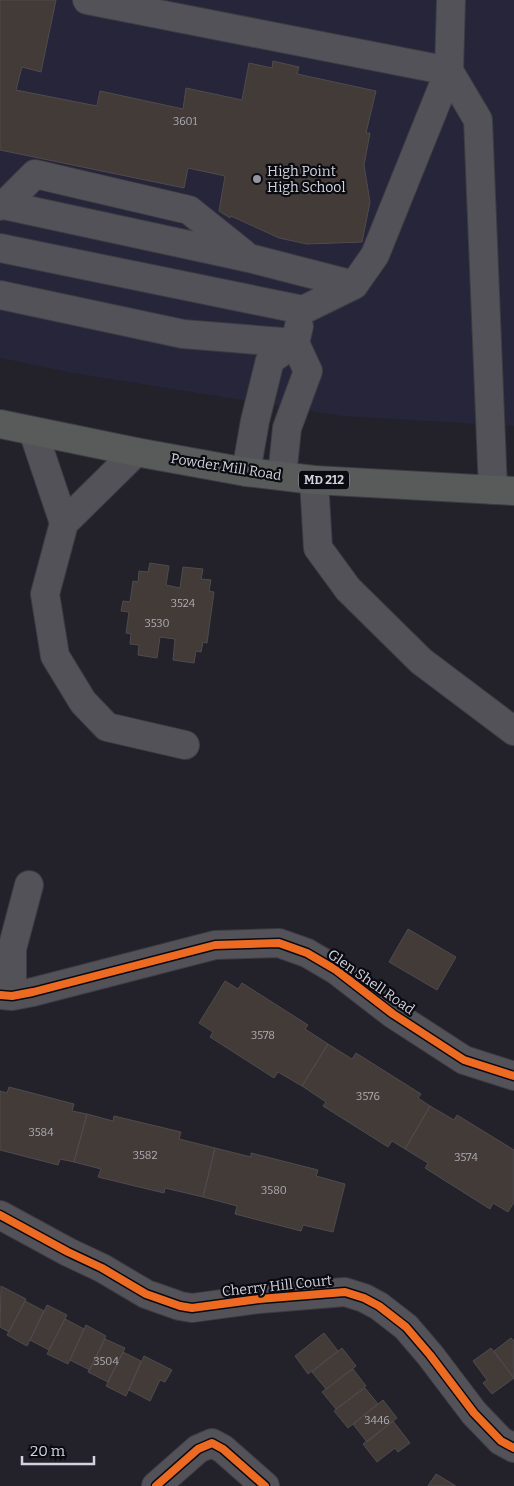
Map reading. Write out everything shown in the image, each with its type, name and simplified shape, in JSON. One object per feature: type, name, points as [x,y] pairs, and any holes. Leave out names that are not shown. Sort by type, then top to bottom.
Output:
[{"type":"main road","name":"Powder Mill Road","points":[[0,424],[246,472],[314,480],[504,490]]},
{"type":"street","points":[[87,0],[449,71],[478,120],[504,490]]},
{"type":"street","points":[[0,248],[303,310],[354,285],[375,255],[449,71],[451,0]]},
{"type":"street","points":[[2,205],[35,174],[189,210],[249,258]]},
{"type":"street","points":[[2,205],[249,258],[354,285]]},
{"type":"street","points":[[0,295],[183,334],[295,343]]},
{"type":"street","points":[[282,476],[287,428],[308,371],[295,343],[303,310]]},
{"type":"street","points":[[246,472],[255,421],[270,360],[295,343]]},
{"type":"street","points":[[34,431],[64,523]]},
{"type":"street","points":[[136,452],[64,523],[45,594],[55,656],[83,702],[107,728],[185,745]]},
{"type":"street","points":[[314,480],[318,548],[348,589],[421,660],[514,732]]},
{"type":"street","points":[[6,996],[12,949],[29,885]]},
{"type":"street","name":"Glen Shell Road","points":[[6,996],[215,945],[279,943],[307,953],[336,970],[393,1014],[464,1060],[514,1076]]},
{"type":"street","name":"Cherry Hill Court","points":[[0,1216],[102,1268],[146,1294],[180,1306],[192,1308],[259,1299],[344,1292],[364,1298],[379,1306],[406,1327],[430,1354],[474,1413],[501,1441],[514,1448]]},
{"type":"street","points":[[156,1486],[198,1449],[212,1443],[223,1449],[265,1486]]},
{"type":"shaded area","name":"High Point High School","points":[[0,0],[514,0],[514,426],[342,416],[73,373],[0,358]]},
{"type":"building","points":[[0,0],[56,0],[41,72],[22,67],[16,90],[97,106],[100,91],[183,109],[186,88],[242,100],[249,63],[272,68],[273,61],[299,67],[297,74],[376,91],[366,133],[370,133],[364,165],[370,202],[362,242],[307,244],[279,238],[231,216],[230,218],[219,211],[225,176],[188,168],[184,188],[0,150]]},
{"type":"building","points":[[150,563],[169,566],[166,585],[180,588],[183,567],[203,569],[201,579],[211,580],[209,591],[214,592],[207,643],[203,642],[201,652],[196,651],[194,663],[173,660],[175,639],[160,637],[157,658],[138,655],[139,645],[130,644],[131,634],[126,633],[129,612],[121,611],[123,601],[130,602],[133,581],[138,582],[139,571],[148,572]]},
{"type":"building","points":[[408,929],[456,957],[437,990],[389,962]]},
{"type":"building","points":[[225,981],[238,989],[242,983],[308,1025],[305,1029],[328,1044],[302,1086],[278,1072],[274,1078],[210,1037],[213,1032],[199,1023]]},
{"type":"building","points":[[328,1044],[352,1059],[356,1053],[421,1094],[418,1098],[430,1106],[405,1149],[392,1141],[388,1147],[323,1106],[326,1102],[302,1086]]},
{"type":"building","points":[[9,1087],[74,1104],[72,1111],[87,1114],[74,1162],[60,1159],[58,1165],[0,1150],[0,1091],[7,1093]]},
{"type":"building","points":[[430,1106],[454,1120],[457,1115],[514,1150],[514,1202],[508,1212],[493,1203],[490,1209],[425,1168],[428,1163],[405,1149]]},
{"type":"building","points":[[87,1114],[113,1121],[114,1116],[181,1132],[179,1139],[215,1148],[203,1197],[165,1188],[164,1193],[98,1177],[101,1169],[74,1162]]},
{"type":"building","points":[[215,1148],[251,1157],[251,1153],[318,1170],[316,1176],[345,1184],[333,1232],[303,1225],[301,1231],[235,1214],[237,1206],[203,1197]]},
{"type":"building","points":[[1,1286],[26,1299],[9,1332],[0,1327]]},
{"type":"building","points":[[25,1301],[44,1311],[27,1346],[7,1335]]},
{"type":"building","points":[[47,1305],[67,1315],[49,1350],[30,1340]]},
{"type":"building","points":[[65,1319],[84,1329],[68,1364],[47,1354]]},
{"type":"building","points":[[86,1325],[106,1336],[90,1370],[70,1360]]},
{"type":"building","points":[[324,1333],[338,1351],[308,1374],[295,1356]]},
{"type":"building","points":[[511,1338],[514,1341],[514,1378],[494,1351]]},
{"type":"building","points":[[105,1339],[125,1348],[108,1382],[88,1372]]},
{"type":"building","points":[[342,1348],[356,1366],[326,1389],[312,1372]]},
{"type":"building","points":[[491,1348],[514,1378],[492,1394],[483,1383],[487,1380],[473,1361]]},
{"type":"building","points":[[123,1352],[141,1361],[126,1396],[106,1386]]},
{"type":"building","points":[[144,1356],[172,1370],[165,1382],[160,1380],[150,1401],[129,1390]]},
{"type":"building","points":[[353,1369],[366,1386],[336,1409],[322,1392]]},
{"type":"building","points":[[365,1388],[378,1404],[348,1428],[334,1411]]},
{"type":"building","points":[[383,1400],[397,1418],[367,1442],[353,1424]]},
{"type":"building","points":[[393,1421],[410,1443],[398,1452],[395,1448],[377,1462],[363,1444]]},
{"type":"building","points":[[436,1474],[456,1486],[428,1486]]},
{"type":"cycle path","points":[[0,995],[12,996],[33,992],[215,945],[279,943],[307,953],[336,970],[393,1014],[464,1060],[514,1076]]},
{"type":"cycle path","points":[[0,1215],[102,1268],[146,1294],[180,1306],[192,1308],[259,1299],[345,1292],[364,1298],[379,1306],[406,1327],[474,1413],[501,1441],[514,1448]]},
{"type":"cycle path","points":[[156,1486],[198,1449],[212,1443],[223,1449],[265,1486]]},
{"type":"place","name":"High Point High School","points":[[257,179]]}]
